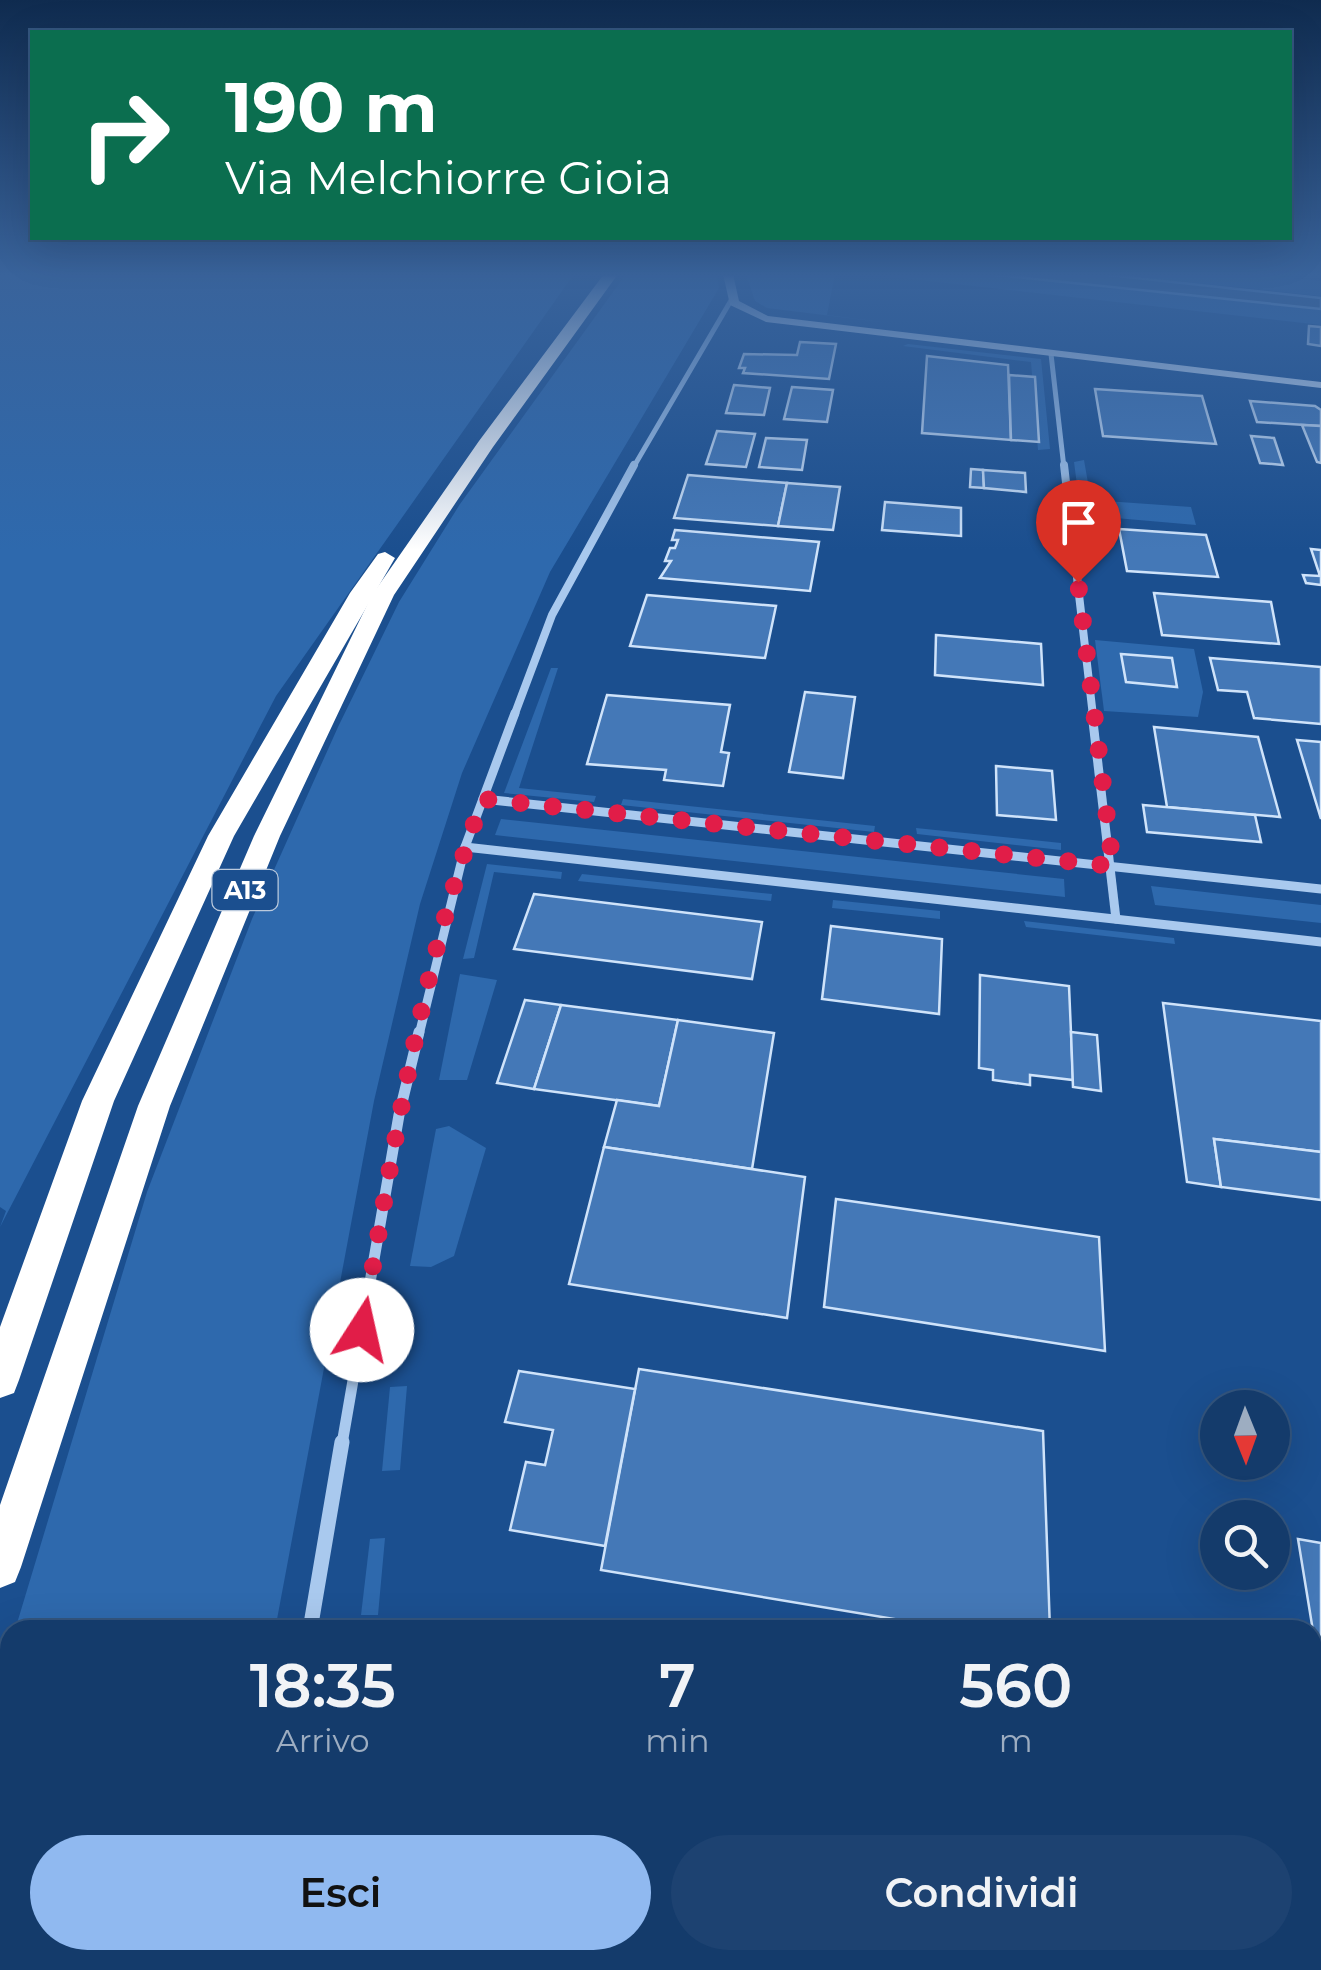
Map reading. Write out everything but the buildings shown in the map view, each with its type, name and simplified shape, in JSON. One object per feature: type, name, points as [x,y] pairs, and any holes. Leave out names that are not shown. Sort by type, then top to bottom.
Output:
[{"type":"highway","name":"A13","points":[[0,1380],[98,1101],[221,836],[361,592],[524,366]]},
{"type":"highway","name":"A13","points":[[0,1567],[154,1106],[267,836],[384,595],[543,366]]},
{"type":"main road","points":[[1155,366],[1321,385]]},
{"type":"street","points":[[312,1620],[400,1115],[465,847],[552,616],[692,366]]},
{"type":"street","points":[[1052,366],[1113,866],[1116,919]]},
{"type":"street","points":[[483,799],[1321,889]]},
{"type":"street","points":[[465,847],[1321,942]]},
{"type":"shaded area","points":[[0,366],[509,366],[276,696],[0,1227],[6,1211],[0,1207]]},
{"type":"shaded area","points":[[560,366],[673,366],[550,572],[462,773],[420,904],[374,1101],[277,1620],[18,1620],[147,1192],[252,919],[399,602],[460,504]]},
{"type":"shaded area","points":[[1031,366],[1042,366],[1050,449],[1038,450]]},
{"type":"shaded area","points":[[1084,460],[1091,500],[1191,507],[1196,525],[1081,515],[1074,462]]},
{"type":"shaded area","points":[[1095,640],[1194,649],[1203,692],[1198,717],[1104,711]]},
{"type":"shaded area","points":[[551,668],[558,668],[519,788],[596,796],[594,802],[504,793]]},
{"type":"shaded area","points":[[623,799],[875,826],[874,832],[621,805]]},
{"type":"shaded area","points":[[501,819],[1064,879],[1065,897],[495,835]]},
{"type":"shaded area","points":[[916,828],[1061,843],[1061,850],[917,834]]},
{"type":"shaded area","points":[[487,864],[562,872],[561,879],[494,872],[474,958],[463,959]]},
{"type":"shaded area","points":[[582,874],[772,894],[771,901],[578,881]]},
{"type":"shaded area","points":[[1151,886],[1321,905],[1321,923],[1155,905]]},
{"type":"shaded area","points":[[833,900],[940,911],[940,919],[832,908]]},
{"type":"shaded area","points":[[1024,921],[1174,938],[1175,944],[1026,927]]},
{"type":"shaded area","points":[[460,974],[497,980],[467,1080],[439,1080]]},
{"type":"shaded area","points":[[449,1126],[486,1148],[454,1256],[431,1267],[410,1266],[436,1129]]},
{"type":"shaded area","points":[[407,1386],[400,1470],[382,1471],[390,1387]]},
{"type":"shaded area","points":[[385,1538],[378,1615],[361,1615],[370,1539]]},
{"type":"route","points":[[362,1330],[416,1044],[449,901],[483,799],[1113,866],[1078,582]]}]
